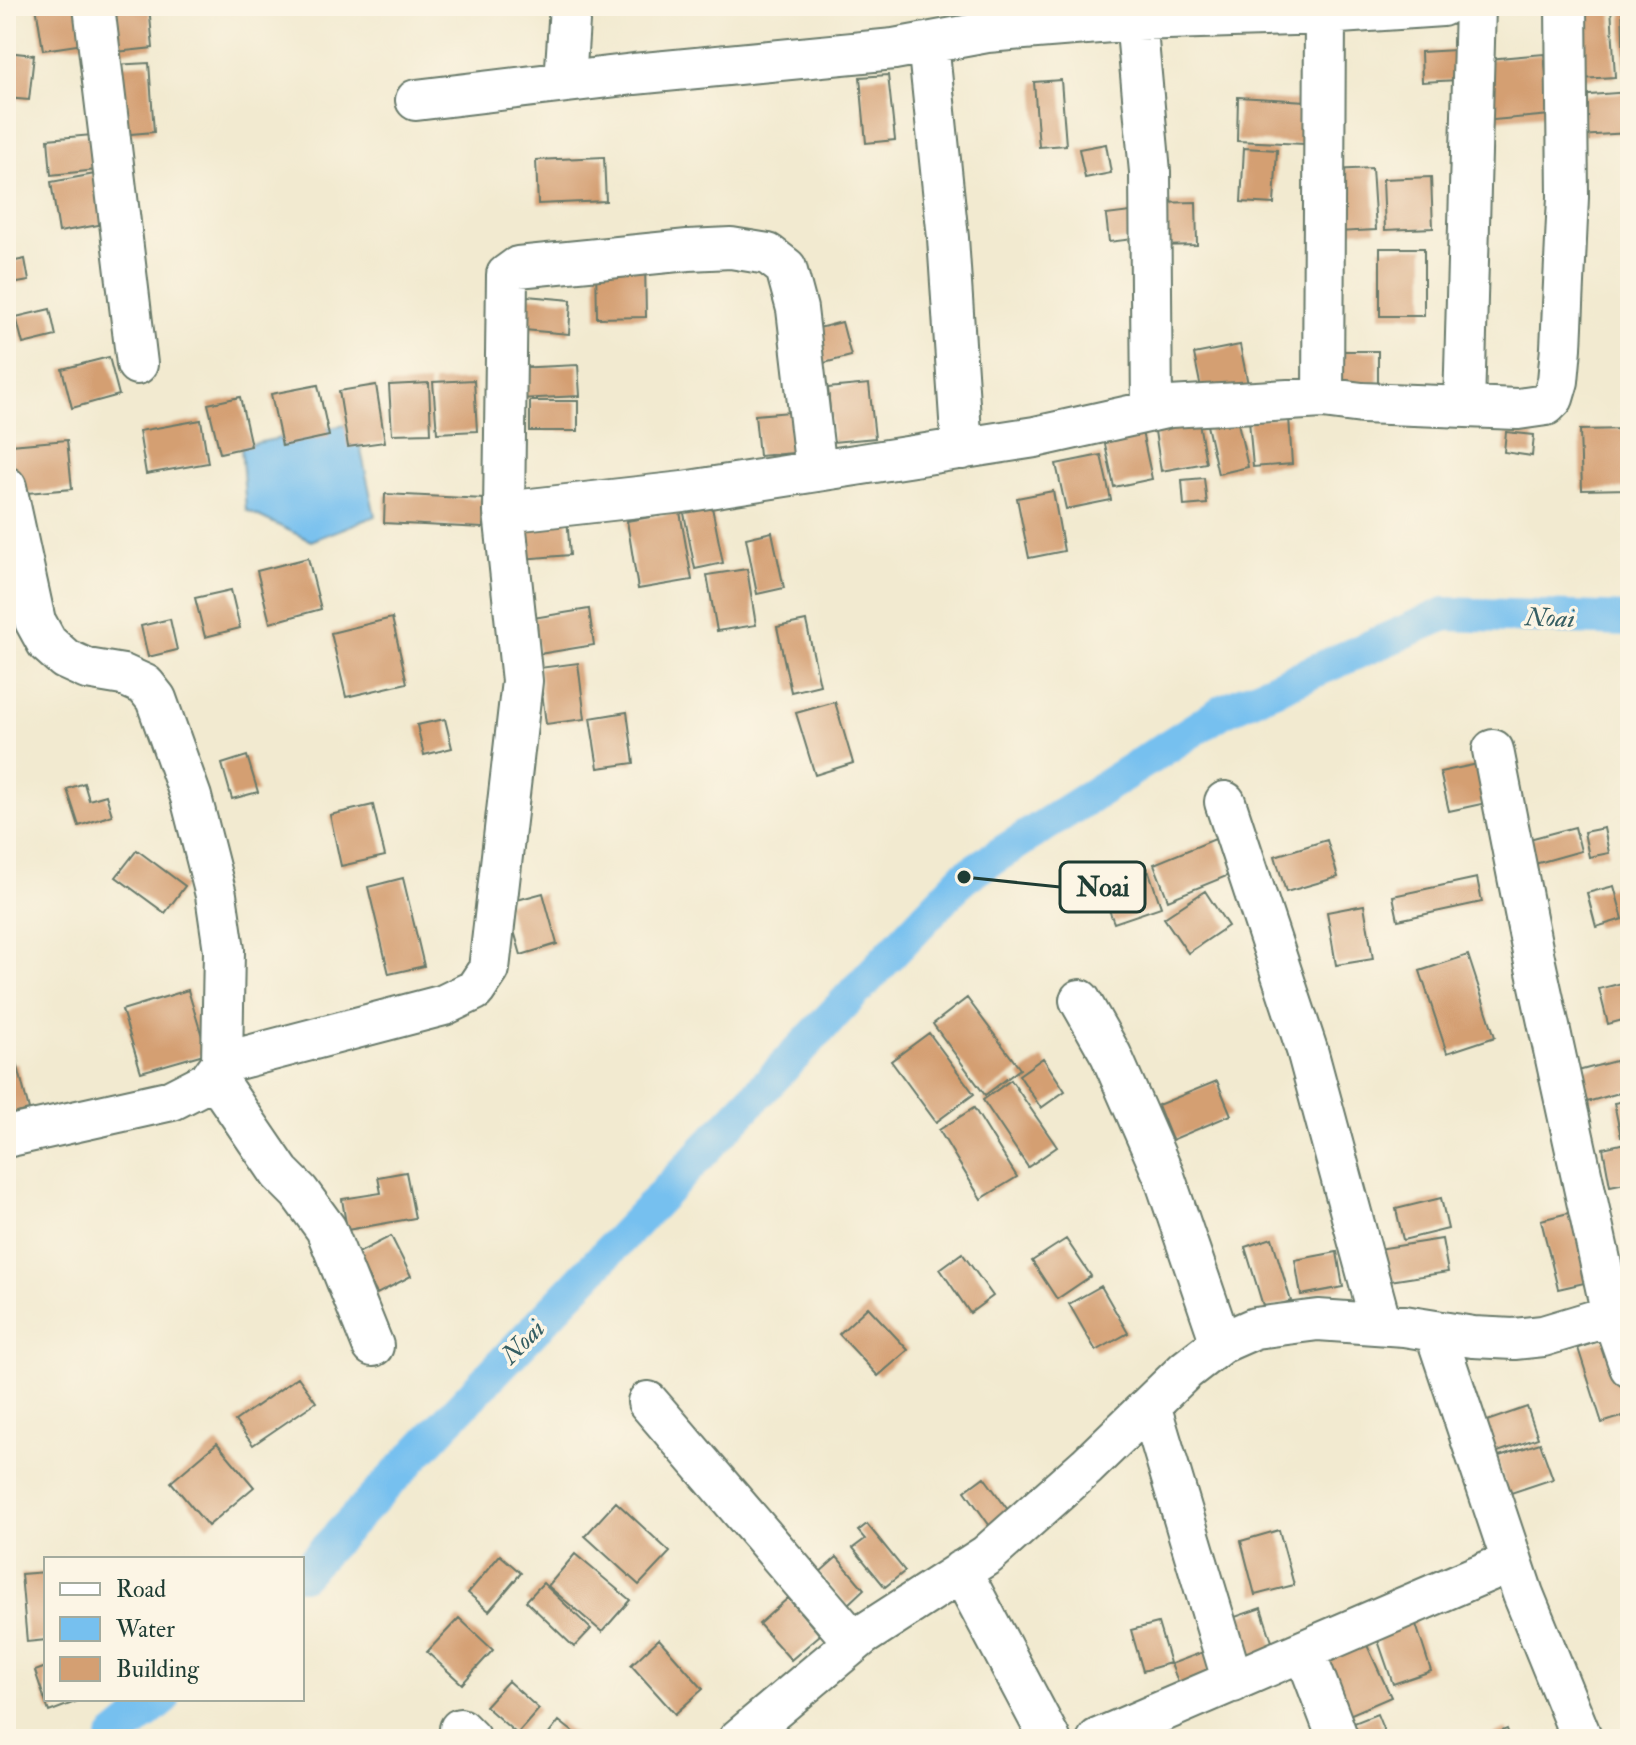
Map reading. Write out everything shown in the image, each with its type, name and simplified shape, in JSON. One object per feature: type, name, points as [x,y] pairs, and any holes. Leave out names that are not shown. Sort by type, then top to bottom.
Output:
[{"type":"street","points":[[94,6],[137,364]]},
{"type":"street","points":[[565,82],[570,6]]},
{"type":"street","points":[[416,100],[894,49],[987,32],[1136,20],[1325,14],[1442,6]]},
{"type":"street","points":[[1464,407],[1475,6]]},
{"type":"street","points":[[504,512],[683,492],[1035,437],[1152,411],[1227,403],[1323,398],[1518,409],[1546,405],[1553,398],[1558,381],[1568,197],[1566,6]]},
{"type":"street","points":[[1323,398],[1325,14]]},
{"type":"street","points":[[1136,20],[1150,172],[1152,411]]},
{"type":"street","points":[[928,43],[948,238],[962,449]]},
{"type":"street","points":[[6,1137],[172,1100],[216,1072],[444,1005],[475,990],[489,969],[522,681],[504,512],[507,275],[518,267],[688,250],[731,248],[768,254],[786,268],[797,309],[816,471]]},
{"type":"street","points":[[6,487],[35,621],[47,643],[65,659],[87,669],[123,675],[145,685],[156,699],[191,797],[216,895],[224,950],[216,1072],[224,1091],[280,1173],[299,1192],[326,1229],[373,1346]]},
{"type":"street","points":[[1493,750],[1534,958],[1621,1313],[1630,1367]]},
{"type":"street","points":[[1225,802],[1307,1050],[1381,1324]]},
{"type":"street","points":[[1080,1000],[1111,1055],[1164,1176],[1221,1343]]},
{"type":"street","points":[[757,1733],[854,1642],[987,1555],[1065,1486],[1186,1370],[1221,1343],[1255,1328],[1318,1320],[1514,1339],[1543,1336],[1621,1313]]},
{"type":"street","points":[[1435,1331],[1523,1594],[1582,1739]]},
{"type":"street","points":[[648,1402],[854,1642]]},
{"type":"street","points":[[1150,1405],[1233,1682]]},
{"type":"street","points":[[1098,1739],[1512,1561]]},
{"type":"street","points":[[961,1571],[1050,1739]]},
{"type":"street","points":[[1305,1652],[1338,1739]]},
{"type":"water","points":[[355,423],[375,516],[311,541],[246,510],[241,446]]},
{"type":"building","points":[[36,6],[79,6],[84,44],[43,50]]},
{"type":"building","points":[[102,6],[149,6],[153,48],[107,53]]},
{"type":"building","points":[[1576,6],[1611,6],[1615,77],[1580,79]]},
{"type":"building","points":[[1622,6],[1630,6],[1630,70],[1624,70]]},
{"type":"building","points":[[1456,50],[1458,80],[1422,82],[1421,52]]},
{"type":"building","points":[[6,52],[34,55],[29,100],[6,98]]},
{"type":"building","points":[[1544,54],[1550,115],[1483,121],[1477,60]]},
{"type":"building","points":[[149,63],[154,132],[119,135],[113,65]]},
{"type":"building","points":[[888,75],[895,140],[866,143],[860,77]]},
{"type":"building","points":[[1061,80],[1066,145],[1039,147],[1034,82]]},
{"type":"building","points":[[1630,92],[1630,133],[1578,136],[1576,96]]},
{"type":"building","points":[[1238,97],[1306,101],[1304,144],[1237,141]]},
{"type":"building","points":[[92,135],[96,170],[51,175],[48,139]]},
{"type":"building","points":[[1106,144],[1111,173],[1085,178],[1079,149]]},
{"type":"building","points":[[1244,148],[1277,150],[1274,204],[1241,202]]},
{"type":"building","points":[[604,157],[606,201],[538,204],[536,160]]},
{"type":"building","points":[[1372,168],[1376,230],[1337,232],[1333,170]]},
{"type":"building","points":[[95,174],[104,224],[59,232],[51,182]]},
{"type":"building","points":[[1431,177],[1433,228],[1385,230],[1383,179]]},
{"type":"building","points":[[1196,202],[1197,245],[1158,246],[1157,203]]},
{"type":"building","points":[[1138,211],[1142,238],[1109,242],[1106,215]]},
{"type":"building","points":[[1380,248],[1424,248],[1424,316],[1380,316]]},
{"type":"building","points":[[25,259],[29,281],[6,285],[6,263]]},
{"type":"building","points":[[596,263],[645,263],[646,317],[597,318]]},
{"type":"building","points":[[515,295],[571,300],[569,334],[513,329]]},
{"type":"building","points":[[50,309],[56,336],[23,344],[16,317]]},
{"type":"building","points":[[842,322],[851,356],[824,363],[815,329]]},
{"type":"building","points":[[1240,345],[1250,394],[1204,403],[1194,354]]},
{"type":"building","points":[[1334,351],[1378,351],[1378,383],[1334,382]]},
{"type":"building","points":[[109,357],[119,395],[72,408],[62,369]]},
{"type":"building","points":[[578,365],[580,396],[517,399],[515,368]]},
{"type":"building","points":[[474,380],[477,431],[437,433],[433,382]]},
{"type":"building","points":[[429,383],[431,433],[392,434],[389,385]]},
{"type":"building","points":[[869,384],[875,438],[833,442],[828,388]]},
{"type":"building","points":[[318,385],[329,436],[282,446],[271,394]]},
{"type":"building","points":[[376,385],[385,442],[348,447],[339,391]]},
{"type":"building","points":[[240,397],[251,446],[220,453],[208,404]]},
{"type":"building","points":[[530,401],[578,401],[578,431],[530,431]]},
{"type":"building","points":[[1234,405],[1248,467],[1218,474],[1204,412]]},
{"type":"building","points":[[802,411],[805,452],[759,456],[755,415]]},
{"type":"building","points":[[1197,411],[1206,463],[1161,471],[1153,418]]},
{"type":"building","points":[[1289,417],[1292,464],[1253,467],[1249,420]]},
{"type":"building","points":[[201,420],[208,463],[146,474],[139,431]]},
{"type":"building","points":[[1140,422],[1152,479],[1114,487],[1102,430]]},
{"type":"building","points":[[1627,429],[1628,489],[1582,490],[1580,430]]},
{"type":"building","points":[[1506,432],[1534,435],[1532,456],[1504,452]]},
{"type":"building","points":[[67,440],[72,489],[16,494],[11,445]]},
{"type":"building","points":[[1101,455],[1111,500],[1066,509],[1056,464]]},
{"type":"building","points":[[1204,478],[1207,504],[1184,506],[1182,480]]},
{"type":"building","points":[[1053,491],[1064,551],[1029,558],[1017,498]]},
{"type":"building","points":[[709,492],[723,563],[695,569],[681,498]]},
{"type":"building","points":[[385,494],[484,499],[483,528],[384,523]]},
{"type":"building","points":[[680,512],[692,580],[638,589],[627,521]]},
{"type":"building","points":[[567,517],[570,555],[521,559],[518,521]]},
{"type":"building","points":[[772,532],[784,588],[757,594],[746,538]]},
{"type":"building","points":[[308,558],[321,609],[270,623],[257,571]]},
{"type":"building","points":[[747,569],[756,625],[717,631],[707,575]]},
{"type":"building","points":[[231,590],[240,628],[205,637],[195,598]]},
{"type":"building","points":[[589,609],[594,645],[539,654],[533,618]]},
{"type":"building","points":[[392,618],[407,683],[346,697],[331,633]]},
{"type":"building","points":[[170,619],[177,650],[148,657],[141,626]]},
{"type":"building","points":[[806,621],[820,685],[791,692],[777,627]]},
{"type":"building","points":[[578,663],[585,719],[546,724],[539,668]]},
{"type":"building","points":[[835,702],[853,763],[815,775],[796,713]]},
{"type":"building","points":[[627,712],[634,763],[598,768],[590,718]]},
{"type":"building","points":[[445,719],[452,748],[424,755],[417,725]]},
{"type":"building","points":[[247,756],[258,792],[232,799],[222,764]]},
{"type":"building","points":[[1478,764],[1486,803],[1449,811],[1440,772]]},
{"type":"building","points":[[84,783],[89,800],[106,795],[112,815],[79,826],[67,789]]},
{"type":"building","points":[[373,805],[385,856],[341,866],[330,815]]},
{"type":"building","points":[[1575,827],[1581,851],[1524,867],[1518,842]]},
{"type":"building","points":[[1604,828],[1609,853],[1589,857],[1584,832]]},
{"type":"building","points":[[1215,839],[1229,875],[1168,900],[1154,864]]},
{"type":"building","points":[[1327,840],[1338,877],[1286,892],[1275,856]]},
{"type":"building","points":[[137,850],[185,886],[165,913],[116,877]]},
{"type":"building","points":[[1149,872],[1161,907],[1114,923],[1101,888]]},
{"type":"building","points":[[403,878],[424,966],[389,974],[368,887]]},
{"type":"building","points":[[1477,878],[1482,902],[1398,920],[1393,896]]},
{"type":"building","points":[[1614,886],[1623,919],[1596,927],[1587,893]]},
{"type":"building","points":[[1205,891],[1228,926],[1188,953],[1164,918]]},
{"type":"building","points":[[543,893],[557,944],[521,955],[506,903]]},
{"type":"building","points":[[1364,905],[1373,959],[1336,965],[1327,912]]},
{"type":"building","points":[[1468,955],[1495,1037],[1447,1053],[1420,971]]},
{"type":"building","points":[[1630,981],[1630,1018],[1608,1024],[1599,989]]},
{"type":"building","points":[[188,990],[207,1053],[141,1072],[122,1010]]},
{"type":"building","points":[[967,998],[1020,1069],[985,1095],[933,1024]]},
{"type":"building","points":[[929,1033],[974,1094],[936,1122],[891,1061]]},
{"type":"building","points":[[1630,1057],[1630,1090],[1587,1102],[1578,1071]]},
{"type":"building","points":[[1043,1058],[1065,1091],[1041,1108],[1019,1075]]},
{"type":"building","points":[[17,1063],[29,1110],[6,1116],[6,1065]]},
{"type":"building","points":[[1011,1080],[1057,1147],[1028,1167],[983,1100]]},
{"type":"building","points":[[1217,1081],[1231,1115],[1172,1140],[1158,1105]]},
{"type":"building","points":[[1630,1100],[1630,1135],[1621,1137],[1614,1103]]},
{"type":"building","points":[[974,1108],[1017,1177],[981,1199],[939,1130]]},
{"type":"building","points":[[1630,1142],[1630,1182],[1610,1186],[1603,1148]]},
{"type":"building","points":[[406,1172],[415,1218],[347,1230],[342,1199],[381,1193],[378,1177]]},
{"type":"building","points":[[1441,1198],[1448,1229],[1403,1240],[1396,1209]]},
{"type":"building","points":[[1580,1210],[1597,1280],[1558,1289],[1541,1220]]},
{"type":"building","points":[[391,1236],[411,1276],[377,1294],[356,1254]]},
{"type":"building","points":[[1272,1238],[1291,1301],[1264,1309],[1245,1247]]},
{"type":"building","points":[[1066,1239],[1091,1276],[1057,1299],[1032,1261]]},
{"type":"building","points":[[1442,1239],[1448,1272],[1383,1282],[1378,1249]]},
{"type":"building","points":[[1337,1252],[1343,1287],[1301,1295],[1295,1260]]},
{"type":"building","points":[[962,1253],[993,1296],[970,1313],[940,1269]]},
{"type":"building","points":[[1101,1286],[1128,1333],[1096,1351],[1069,1304]]},
{"type":"building","points":[[868,1307],[908,1350],[878,1376],[839,1334]]},
{"type":"building","points":[[1609,1338],[1630,1404],[1630,1414],[1602,1423],[1578,1348]]},
{"type":"building","points":[[298,1377],[316,1402],[253,1445],[235,1421]]},
{"type":"building","points":[[1527,1407],[1538,1438],[1495,1453],[1484,1422]]},
{"type":"building","points":[[217,1443],[254,1487],[208,1526],[171,1482]]},
{"type":"building","points":[[1540,1443],[1553,1479],[1508,1494],[1496,1457]]},
{"type":"building","points":[[984,1477],[1016,1521],[997,1536],[965,1491]]},
{"type":"building","points":[[616,1502],[670,1552],[639,1585],[585,1536]]},
{"type":"building","points":[[867,1524],[905,1571],[885,1587],[853,1548],[865,1539],[858,1531]]},
{"type":"building","points":[[1279,1530],[1294,1585],[1255,1595],[1241,1541]]},
{"type":"building","points":[[575,1554],[630,1600],[602,1632],[548,1586]]},
{"type":"building","points":[[500,1555],[521,1573],[489,1611],[468,1593]]},
{"type":"building","points":[[837,1557],[864,1589],[847,1605],[819,1573]]},
{"type":"building","points":[[44,1572],[44,1640],[27,1642],[21,1574]]},
{"type":"building","points":[[543,1583],[591,1629],[574,1647],[526,1601]]},
{"type":"building","points":[[788,1598],[820,1635],[791,1660],[759,1624]]},
{"type":"building","points":[[1261,1608],[1278,1660],[1247,1670],[1229,1619]]},
{"type":"building","points":[[1413,1615],[1431,1671],[1393,1684],[1374,1629]]},
{"type":"building","points":[[459,1618],[493,1650],[462,1684],[427,1652]]},
{"type":"building","points":[[1158,1623],[1170,1663],[1143,1671],[1131,1630]]},
{"type":"building","points":[[659,1639],[703,1689],[675,1714],[631,1665]]},
{"type":"building","points":[[1366,1643],[1391,1697],[1347,1716],[1322,1663]]},
{"type":"building","points":[[1211,1649],[1225,1684],[1185,1699],[1171,1664]]},
{"type":"building","points":[[44,1668],[44,1697],[35,1671]]},
{"type":"building","points":[[508,1681],[539,1709],[517,1734],[485,1706]]},
{"type":"building","points":[[45,1701],[78,1701],[49,1712]]},
{"type":"building","points":[[1377,1714],[1387,1739],[1354,1739],[1349,1725]]},
{"type":"building","points":[[559,1721],[582,1739],[545,1739]]},
{"type":"building","points":[[1507,1729],[1511,1739],[1482,1739]]},
{"type":"waterway","name":"Noai","points":[[304,1572],[964,877],[1223,711],[1445,614],[1630,620]]},
{"type":"waterway","name":"Noai","points":[[114,1739],[161,1701]]},
{"type":"place","name":"Noai","points":[[964,877]]}]
